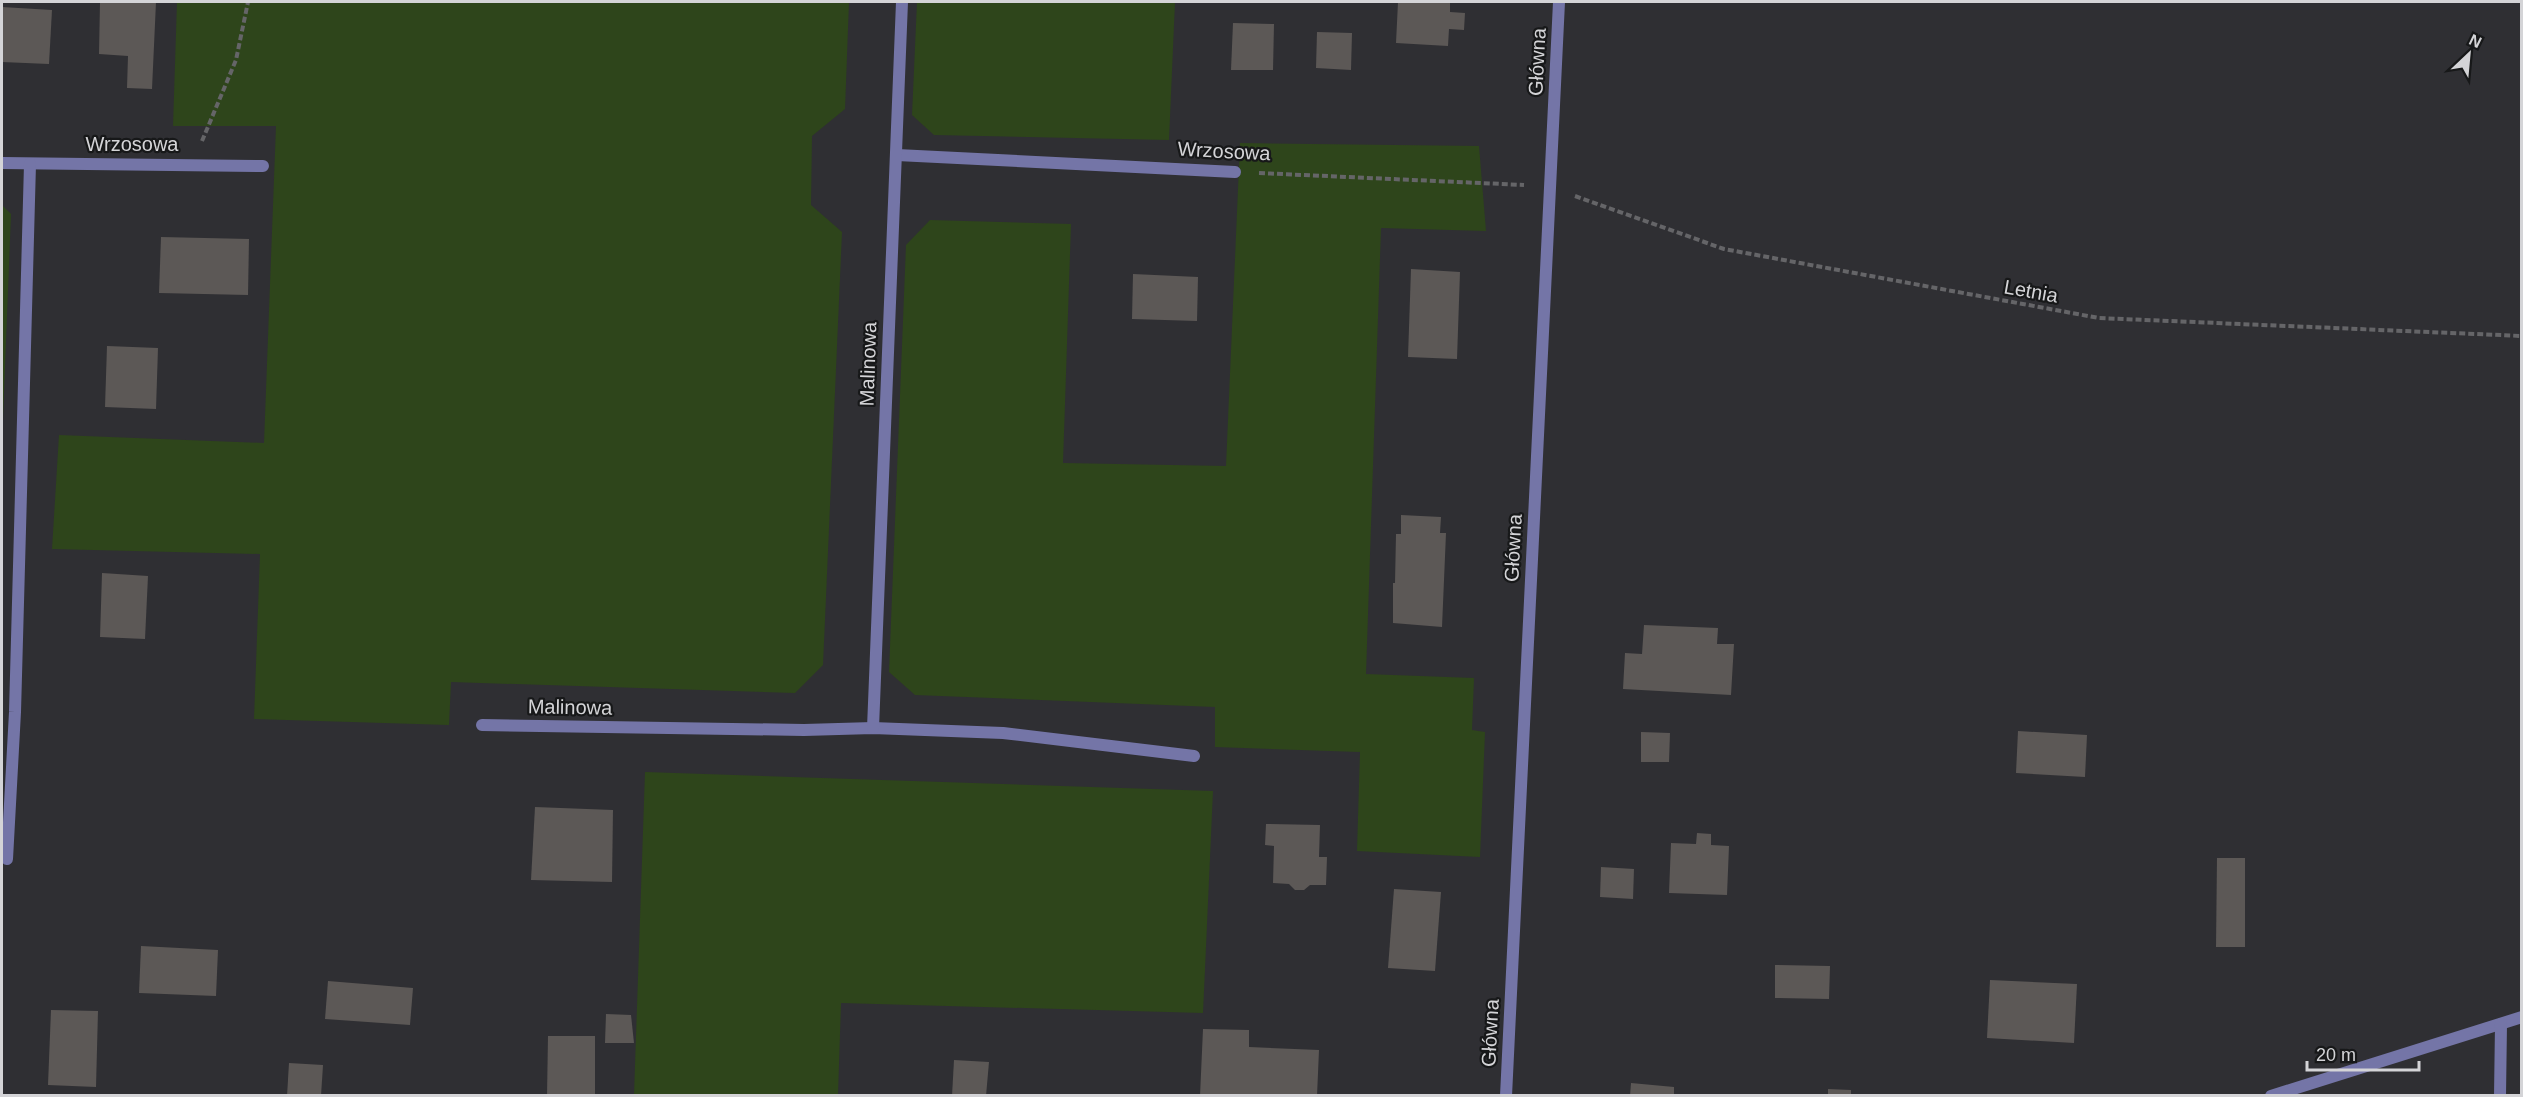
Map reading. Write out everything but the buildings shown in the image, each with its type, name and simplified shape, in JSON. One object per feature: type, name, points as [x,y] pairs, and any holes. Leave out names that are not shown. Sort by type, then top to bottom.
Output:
[{"type":"street","name":"Malinowa","points":[[873,728],[902,2]]},
{"type":"street","name":"Główna","points":[[1506,1095],[1559,2]]},
{"type":"street","name":"Wrzosowa","points":[[897,155],[1235,172]]},
{"type":"street","name":"Wrzosowa","points":[[2,163],[263,165]]},
{"type":"street","points":[[7,859],[15,712],[30,164]]},
{"type":"street","name":"Malinowa","points":[[482,725],[804,730],[873,728],[1003,733],[1194,756]]},
{"type":"street","points":[[2271,1095],[2522,1017]]},
{"type":"street","points":[[2500,1095],[2501,1024]]},
{"type":"path","points":[[193,164],[236,60],[248,2]]},
{"type":"path","name":"Wrzosowa","points":[[1235,172],[1551,187]]},
{"type":"path","name":"Letnia","points":[[1551,187],[1724,249],[2099,318],[2522,336]]},
{"type":"green space","points":[[177,2],[849,2],[845,109],[812,136],[811,205],[842,232],[823,665],[795,693],[451,682],[449,725],[254,719],[260,554],[52,549],[59,435],[264,443],[276,126],[173,126]]},
{"type":"green space","points":[[917,2],[1175,2],[1169,140],[934,135],[912,115]]},
{"type":"green space","points":[[1240,143],[1479,146],[1486,231],[1381,228],[1366,674],[1474,678],[1472,730],[1485,732],[1480,857],[1357,851],[1360,752],[1215,747],[1215,707],[915,695],[889,672],[906,245],[930,220],[1071,224],[1063,463],[1226,466]]},
{"type":"green space","points":[[2,205],[11,214],[2,444]]},
{"type":"green space","points":[[645,772],[1213,791],[1203,1013],[841,1003],[838,1095],[634,1095]]}]
